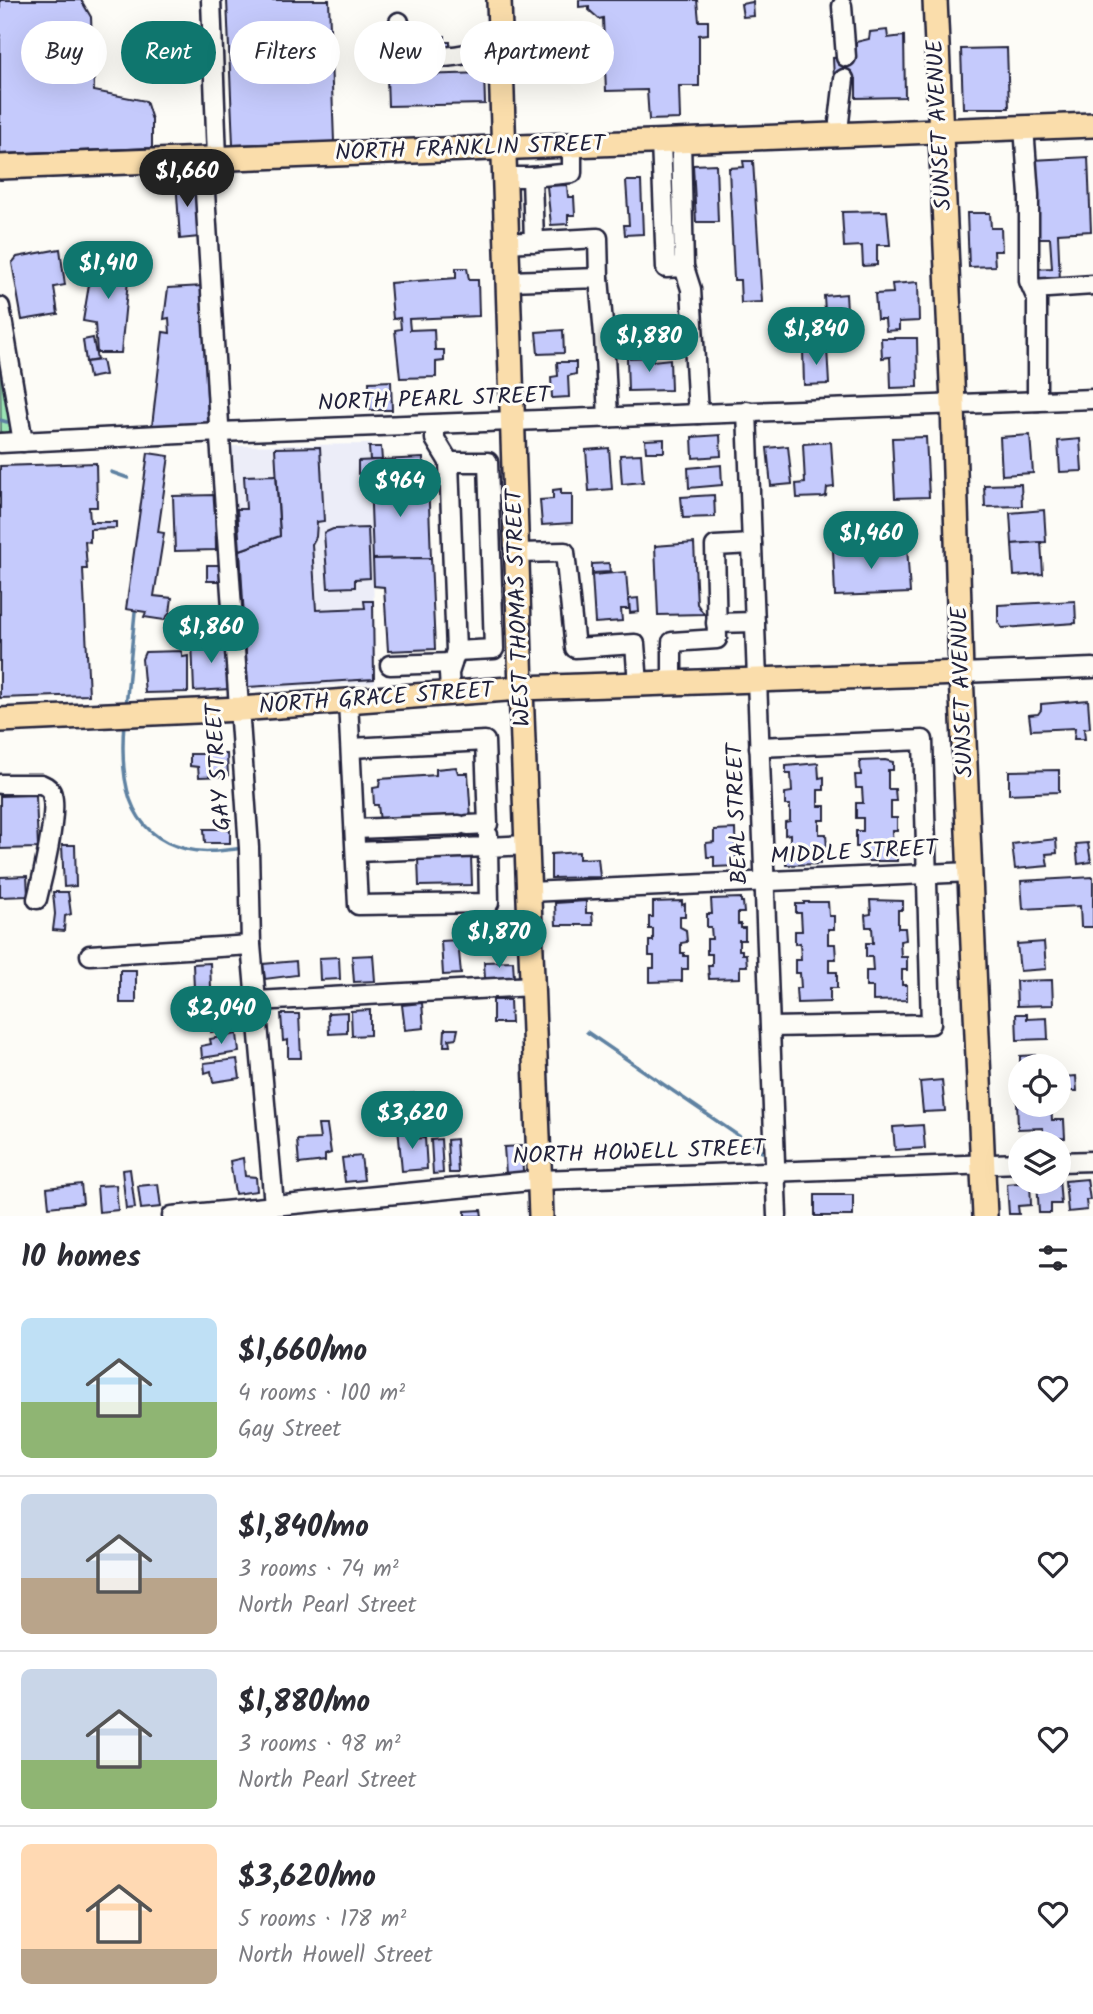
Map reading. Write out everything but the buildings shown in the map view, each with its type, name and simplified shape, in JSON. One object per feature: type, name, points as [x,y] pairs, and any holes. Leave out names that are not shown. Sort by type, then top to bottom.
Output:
[{"type":"main road","name":"WEST THOMAS STREET","points":[[499,0],[541,1216]]},
{"type":"main road","name":"SUNSET AVENUE","points":[[935,0],[985,1216]]},
{"type":"main road","name":"NORTH FRANKLIN STREET","points":[[0,167],[1093,125]]},
{"type":"main road","name":"NORTH GRACE STREET","points":[[0,720],[240,709],[521,688],[961,673]]},
{"type":"street","name":"GAY STREET","points":[[211,0],[210,158],[220,432],[249,848],[251,945],[274,1205]]},
{"type":"street","points":[[842,6],[846,57]]},
{"type":"street","points":[[840,135],[844,79]]},
{"type":"street","points":[[1093,125],[1093,136]]},
{"type":"street","points":[[1024,127],[1029,195],[1029,281],[1037,299],[1037,401]]},
{"type":"street","points":[[671,142],[675,267],[691,289],[698,414]]},
{"type":"street","points":[[505,177],[572,173],[572,145]]},
{"type":"street","points":[[534,242],[532,177],[547,146]]},
{"type":"street","points":[[506,212],[533,211]]},
{"type":"street","points":[[507,243],[598,238],[608,418]]},
{"type":"street","points":[[509,281],[599,278]]},
{"type":"street","points":[[1033,289],[1093,285]]},
{"type":"street","points":[[0,307],[23,442]]},
{"type":"street","name":"NORTH PEARL STREET","points":[[0,443],[220,432],[1093,399]]},
{"type":"street","name":"BEAL STREET","points":[[747,411],[777,1216]]},
{"type":"street","points":[[435,425],[435,439],[449,463],[454,657],[449,673],[450,693]]},
{"type":"street","points":[[449,463],[515,461]]},
{"type":"street","points":[[390,665],[495,649],[488,462]]},
{"type":"street","points":[[672,683],[671,642],[717,639],[715,546],[752,544]]},
{"type":"street","points":[[492,573],[518,562],[565,552],[575,648],[635,643],[638,684]]},
{"type":"street","points":[[716,623],[755,622]]},
{"type":"street","points":[[961,673],[1093,668]]},
{"type":"street","points":[[348,701],[358,905],[489,903],[485,741],[351,748]]},
{"type":"street","points":[[760,747],[923,740],[930,1024],[770,1027]]},
{"type":"street","points":[[0,784],[41,784],[52,794],[48,847],[37,899]]},
{"type":"street","points":[[355,829],[488,824]]},
{"type":"street","points":[[356,852],[527,845]]},
{"type":"street","name":"MIDDLE STREET","points":[[529,892],[971,873]]},
{"type":"street","points":[[90,955],[251,945]]},
{"type":"street","points":[[257,1001],[532,986]]},
{"type":"street","points":[[1071,1162],[1093,1161]]},
{"type":"street","name":"NORTH HOWELL STREET","points":[[172,1216],[540,1180],[1008,1163]]},
{"type":"shaded area","points":[[371,444],[375,683],[246,690],[230,446]]},
{"type":"green space","points":[[0,352],[12,425],[9,433],[1,436]]},
{"type":"waterway","points":[[0,420],[7,422]]},
{"type":"waterway","points":[[111,472],[128,478]]},
{"type":"waterway","points":[[126,707],[135,612]]},
{"type":"waterway","points":[[124,722],[123,762],[130,800],[138,816],[150,830],[165,841],[186,849],[215,851],[245,848]]},
{"type":"waterway","points":[[587,1032],[762,1152]]}]
